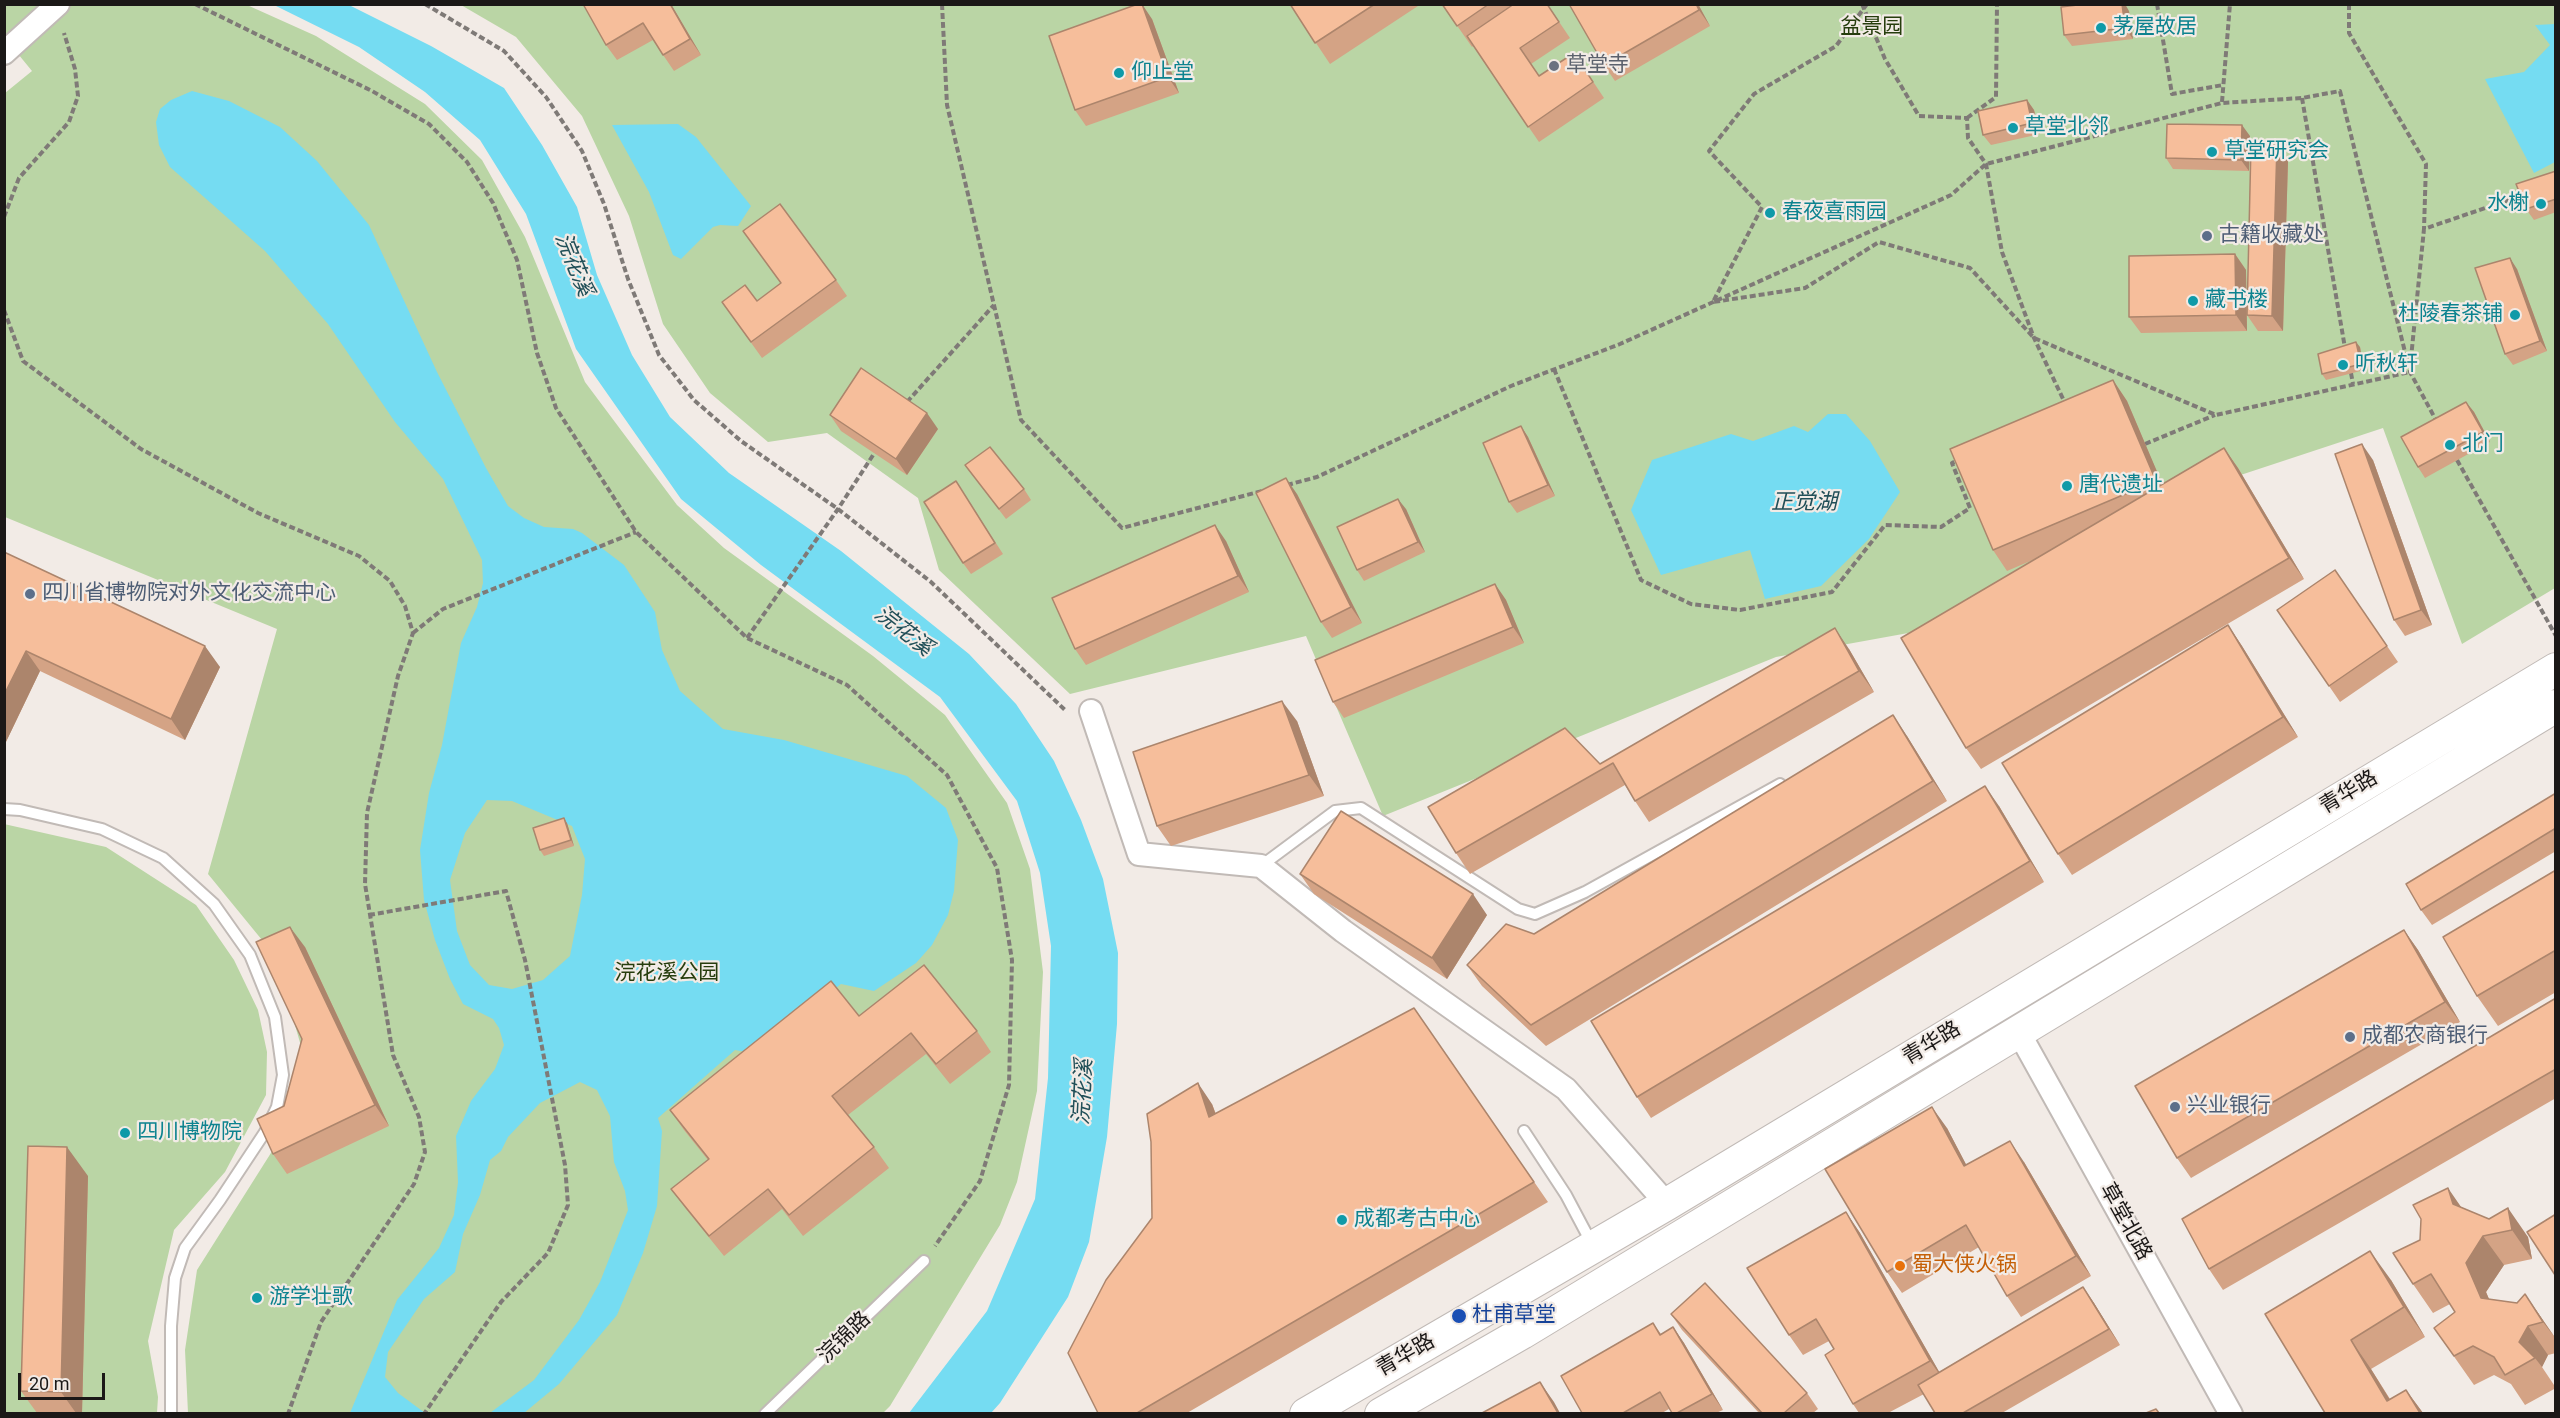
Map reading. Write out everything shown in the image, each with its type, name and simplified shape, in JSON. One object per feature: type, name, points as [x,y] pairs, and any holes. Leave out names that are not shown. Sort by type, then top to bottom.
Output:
[{"type":"main road","name":"青华路","points":[[1306,1413],[1667,1204],[2556,669]]},
{"type":"main road","name":"青华路","points":[[1381,1413],[1522,1333],[2556,706]]},
{"type":"street","points":[[4,53],[51,7]]},
{"type":"street","points":[[1091,711],[1139,854],[1261,866],[1343,931],[1566,1089],[1667,1204]]},
{"type":"street","name":"草堂北路","points":[[2018,1031],[2231,1413]]},
{"type":"lane","points":[[1261,866],[1335,811],[1361,808],[1518,909],[1535,914],[1585,892],[1790,779]]},
{"type":"lane","points":[[4,809],[20,810],[102,828],[163,858],[214,904],[250,955],[275,1017],[283,1075],[277,1107],[227,1190],[185,1248],[175,1278],[171,1326],[171,1413]]},
{"type":"lane","points":[[1524,1131],[1566,1195],[1593,1247]]},
{"type":"lane","name":"浣锦路","points":[[765,1413],[924,1262]]},
{"type":"path","points":[[195,4],[382,97],[429,124],[467,162],[493,203],[517,260],[537,353],[556,408],[636,532],[747,638],[848,685],[947,775],[997,868],[1012,960],[1009,1085],[980,1181],[924,1262]]},
{"type":"path","points":[[425,4],[504,51],[546,97],[582,151],[604,204],[628,279],[659,355],[694,400],[741,441],[838,509],[932,582],[1068,713]]},
{"type":"path","points":[[942,4],[947,105],[1021,420],[1122,528],[1271,489]]},
{"type":"path","points":[[1864,6],[1885,59],[1919,116],[1967,118],[1996,97],[1997,4]]},
{"type":"path","points":[[2157,4],[2172,94],[2223,85]]},
{"type":"path","points":[[2222,103],[2230,4]]},
{"type":"path","points":[[2349,4],[2349,33],[2426,164],[2424,229],[2410,372]]},
{"type":"path","points":[[1713,302],[1762,207],[1709,151],[1754,94],[1836,46],[1864,6]]},
{"type":"path","points":[[4,217],[19,178],[69,122],[78,96],[75,69],[63,31],[51,7]]},
{"type":"path","points":[[1282,486],[1317,477],[1511,386],[1620,344],[1951,195],[1986,164],[2222,103],[2302,98],[2340,91],[2410,372],[2441,430]]},
{"type":"path","points":[[2302,98],[2345,352]]},
{"type":"path","points":[[1967,118],[1968,138],[1986,164],[2002,252],[2034,338],[2069,410]]},
{"type":"path","points":[[2424,229],[2531,191]]},
{"type":"path","points":[[1713,302],[1804,288],[1879,242],[1970,268],[2034,338],[2216,415]]},
{"type":"path","points":[[901,411],[994,304]]},
{"type":"path","points":[[4,310],[23,362],[141,449],[258,513],[359,556],[390,581],[405,606],[413,633]]},
{"type":"path","points":[[1554,369],[1641,580],[1691,604],[1740,610],[1832,592],[1885,525],[1941,526],[1970,508],[1952,463],[1963,458]]},
{"type":"path","points":[[2145,444],[2216,415],[2410,372]]},
{"type":"path","points":[[2351,373],[2353,384]]},
{"type":"path","points":[[747,638],[838,509],[878,447]]},
{"type":"path","points":[[2457,460],[2556,636]]},
{"type":"path","points":[[288,1413],[321,1322],[414,1184],[425,1152],[419,1117],[393,1055],[365,884],[367,813],[398,676],[413,633],[443,609],[636,532]]},
{"type":"path","points":[[369,915],[506,891],[525,960],[558,1121],[568,1205],[548,1253],[501,1302],[424,1413]]},
{"type":"green space","name":"浣花溪公园","points":[[4,5],[247,5],[316,36],[425,104],[482,160],[525,237],[585,382],[677,505],[724,548],[873,656],[945,715],[1007,803],[1030,869],[1043,972],[1037,1091],[1017,1182],[1000,1225],[890,1406],[883,1413],[188,1413],[185,1350],[197,1270],[288,1126],[303,1053],[287,997],[262,940],[208,874],[277,629],[5,517],[5,93],[32,71],[5,38]]},
{"type":"green space","name":"盆景园","points":[[461,5],[2555,5],[2555,588],[2462,644],[2383,428],[2177,496],[1991,618],[1776,657],[1383,816],[1306,636],[1070,694],[939,570],[918,498],[827,433],[768,442],[710,393],[663,324],[629,216],[582,116],[516,37]]},
{"type":"green space","name":"四川博物院","points":[[4,824],[106,847],[196,905],[234,960],[258,1010],[267,1052],[266,1095],[225,1172],[174,1230],[148,1341],[158,1397],[157,1413],[5,1413]]},
{"type":"water","name":"浣花溪","points":[[274,5],[349,5],[431,46],[504,88],[542,145],[577,207],[597,275],[632,355],[670,417],[729,473],[841,551],[969,654],[1016,704],[1054,761],[1081,820],[1103,879],[1118,953],[1117,1024],[1107,1137],[1089,1242],[1068,1297],[1000,1403],[991,1413],[909,1413],[987,1311],[1035,1199],[1048,1078],[1051,946],[1040,873],[1017,801],[940,697],[761,565],[681,499],[576,349],[526,214],[480,140],[425,92],[359,47]]},
{"type":"water","points":[[2555,24],[2555,162],[2534,173],[2485,79],[2524,72],[2550,45],[2535,25]]},
{"type":"water","points":[[192,91],[229,101],[280,127],[317,161],[369,225],[437,372],[508,506],[524,518],[544,527],[573,529],[582,533],[624,565],[655,612],[662,650],[680,691],[723,729],[784,740],[907,776],[946,808],[958,840],[954,891],[948,915],[932,945],[916,963],[874,991],[841,984],[751,1053],[735,1050],[658,1118],[662,1131],[657,1206],[643,1253],[617,1315],[559,1384],[524,1413],[490,1413],[534,1380],[579,1320],[600,1282],[628,1210],[625,1191],[614,1162],[610,1116],[597,1090],[580,1082],[540,1103],[508,1137],[501,1151],[490,1160],[480,1195],[463,1234],[455,1272],[424,1299],[388,1352],[385,1377],[398,1393],[425,1413],[350,1413],[397,1300],[439,1248],[454,1215],[458,1182],[456,1136],[471,1101],[495,1069],[504,1045],[499,1028],[493,1019],[463,1004],[450,979],[435,940],[424,900],[420,850],[429,793],[442,745],[461,643],[477,607],[483,583],[482,560],[443,479],[395,422],[328,324],[265,251],[170,167],[159,145],[156,122],[160,109],[171,100]],"holes":[[[487,800],[512,801],[572,826],[585,859],[582,895],[570,956],[543,980],[512,989],[489,985],[470,965],[457,931],[450,880],[465,833]]]},
{"type":"water","points":[[678,124],[696,137],[751,206],[738,226],[713,227],[681,259],[673,255],[649,192],[612,125]]},
{"type":"water","name":"正觉湖","points":[[1828,414],[1846,414],[1870,441],[1900,492],[1869,539],[1821,586],[1765,599],[1750,550],[1661,575],[1631,510],[1652,460],[1731,434],[1753,441],[1794,426],[1808,432]]},
{"type":"building","points":[[583,4],[670,4],[690,39],[663,55],[643,23],[606,45]]},
{"type":"building","name":"仰止堂","points":[[1142,4],[1168,77],[1075,110],[1049,36]]},
{"type":"building","points":[[1290,4],[1375,4],[1315,43]]},
{"type":"building","points":[[1442,4],[1489,4],[1457,26]]},
{"type":"building","points":[[1514,4],[1547,4],[1559,22],[1520,48],[1539,76],[1574,53],[1593,82],[1528,127],[1467,36]]},
{"type":"building","points":[[1569,4],[1696,4],[1699,10],[1604,65]]},
{"type":"building","points":[[2122,4],[2125,28],[2064,35],[2061,7]]},
{"type":"building","points":[[2027,100],[2032,123],[1983,135],[1978,111]]},
{"type":"building","name":"草堂研究会","points":[[2167,124],[2242,125],[2241,160],[2166,158]]},
{"type":"building","points":[[2251,145],[2277,145],[2272,316],[2247,315]]},
{"type":"building","points":[[2556,171],[2556,199],[2526,209],[2516,184]]},
{"type":"building","points":[[780,204],[836,280],[751,342],[722,302],[745,285],[757,301],[781,283],[743,231]]},
{"type":"building","name":"藏书楼","points":[[2235,254],[2236,315],[2129,317],[2129,256]]},
{"type":"building","name":"杜陵春茶铺","points":[[2510,258],[2540,341],[2505,354],[2475,268]]},
{"type":"building","name":"听秋轩","points":[[2356,342],[2361,364],[2322,374],[2318,354]]},
{"type":"building","points":[[861,368],[927,413],[896,459],[830,415]]},
{"type":"building","name":"唐代遗址","points":[[2113,380],[2156,481],[1993,550],[1950,449]]},
{"type":"building","name":"北门","points":[[2466,402],[2483,432],[2418,467],[2401,437]]},
{"type":"building","points":[[1521,426],[1548,485],[1509,502],[1483,443]]},
{"type":"building","points":[[2362,444],[2421,610],[2394,620],[2335,454]]},
{"type":"building","points":[[990,447],[1024,489],[999,509],[965,465]]},
{"type":"building","points":[[2224,448],[2289,558],[1966,748],[1901,638]]},
{"type":"building","points":[[1286,478],[1351,607],[1321,622],[1256,493]]},
{"type":"building","points":[[956,481],[995,543],[963,563],[924,502]]},
{"type":"building","points":[[1398,499],[1418,542],[1357,570],[1337,527]]},
{"type":"building","points":[[1215,525],[1238,576],[1075,649],[1052,598]]},
{"type":"building","points":[[4,552],[205,646],[171,719],[26,651],[4,695]]},
{"type":"building","points":[[2335,570],[2387,646],[2329,686],[2277,610]]},
{"type":"building","points":[[1495,584],[1513,627],[1333,702],[1315,660]]},
{"type":"building","points":[[2228,625],[2283,717],[2058,854],[2002,763]]},
{"type":"building","points":[[1835,628],[1859,671],[1635,801],[1613,763],[1456,853],[1428,807],[1565,728],[1600,764]]},
{"type":"building","points":[[1282,701],[1309,775],[1157,826],[1133,752]]},
{"type":"building","points":[[1893,715],[1933,781],[1531,1025],[1467,965],[1506,924],[1534,934]]},
{"type":"building","points":[[1985,786],[2030,861],[1637,1097],[1591,1021]]},
{"type":"building","points":[[2556,793],[2556,828],[2421,910],[2406,884]]},
{"type":"building","points":[[1341,811],[1473,894],[1432,958],[1300,874]]},
{"type":"building","points":[[564,818],[571,840],[540,850],[533,828]]},
{"type":"building","points":[[2556,870],[2556,950],[2477,996],[2443,937]]},
{"type":"building","points":[[290,927],[375,1105],[273,1154],[257,1119],[284,1106],[302,1039],[256,942]]},
{"type":"building","points":[[2404,930],[2445,1002],[2177,1158],[2135,1086]]},
{"type":"building","points":[[924,965],[977,1031],[936,1064],[911,1033],[832,1096],[874,1147],[789,1215],[768,1189],[709,1236],[671,1189],[709,1159],[670,1110],[831,981],[859,1016]]},
{"type":"building","points":[[2556,998],[2556,1069],[2209,1269],[2182,1219]]},
{"type":"building","name":"成都考古中心","points":[[1414,1008],[1534,1182],[1137,1413],[1098,1413],[1068,1353],[1106,1280],[1152,1218],[1151,1142],[1147,1114],[1198,1083],[1209,1117]]},
{"type":"building","points":[[1932,1107],[1964,1166],[2010,1141],[2076,1256],[2007,1296],[1966,1225],[1887,1272],[1825,1169]]},
{"type":"building","points":[[28,1146],[67,1147],[61,1392],[21,1391]]},
{"type":"building","points":[[2448,1188],[2453,1204],[2489,1219],[2508,1208],[2512,1230],[2483,1236],[2466,1263],[2481,1298],[2517,1303],[2525,1294],[2543,1322],[2528,1326],[2519,1342],[2535,1358],[2505,1375],[2494,1357],[2473,1346],[2454,1356],[2434,1328],[2455,1312],[2431,1274],[2413,1284],[2393,1253],[2420,1240],[2421,1219],[2413,1205]]},
{"type":"building","points":[[1846,1212],[1930,1361],[1853,1404],[1825,1355],[1834,1349],[1816,1319],[1789,1335],[1747,1268]]},
{"type":"building","points":[[2556,1214],[2556,1275],[2555,1275],[2527,1232]]},
{"type":"building","points":[[2370,1251],[2404,1307],[2351,1340],[2387,1401],[2406,1390],[2420,1413],[2325,1413],[2265,1314]]},
{"type":"building","points":[[1705,1283],[1807,1393],[1784,1413],[1762,1413],[1671,1314]]},
{"type":"building","points":[[2083,1287],[2109,1329],[1963,1413],[1935,1413],[1918,1385]]},
{"type":"building","points":[[1653,1323],[1660,1335],[1673,1327],[1712,1394],[1677,1413],[1672,1413],[1660,1392],[1623,1413],[1582,1413],[1561,1376]]},
{"type":"building","points":[[1540,1382],[1558,1413],[1482,1413]]},
{"type":"building","points":[[2156,1409],[2159,1413],[2146,1413]]},
{"type":"place","name":"茅屋故居","points":[[2101,28]]},
{"type":"place","name":"草堂寺","points":[[1554,66]]},
{"type":"place","name":"仰止堂","points":[[1119,73]]},
{"type":"place","name":"草堂北邻","points":[[2013,128]]},
{"type":"place","name":"草堂研究会","points":[[2212,152]]},
{"type":"place","name":"水榭","points":[[2541,204]]},
{"type":"place","name":"春夜喜雨园","points":[[1770,213]]},
{"type":"place","name":"古籍收藏处","points":[[2207,236]]},
{"type":"place","name":"藏书楼","points":[[2193,301]]},
{"type":"place","name":"杜陵春茶铺","points":[[2515,315]]},
{"type":"place","name":"听秋轩","points":[[2343,365]]},
{"type":"place","name":"北门","points":[[2450,445]]},
{"type":"place","name":"唐代遗址","points":[[2067,486]]},
{"type":"place","name":"四川省博物院对外文化交流中心","points":[[30,594]]},
{"type":"place","name":"成都农商银行","points":[[2350,1037]]},
{"type":"place","name":"兴业银行","points":[[2175,1107]]},
{"type":"place","name":"四川博物院","points":[[125,1133]]},
{"type":"place","name":"成都考古中心","points":[[1342,1220]]},
{"type":"place","name":"蜀大侠火锅","points":[[1900,1266]]},
{"type":"place","name":"游学壮歌","points":[[257,1298]]},
{"type":"place","name":"杜甫草堂","points":[[1459,1316]]}]
